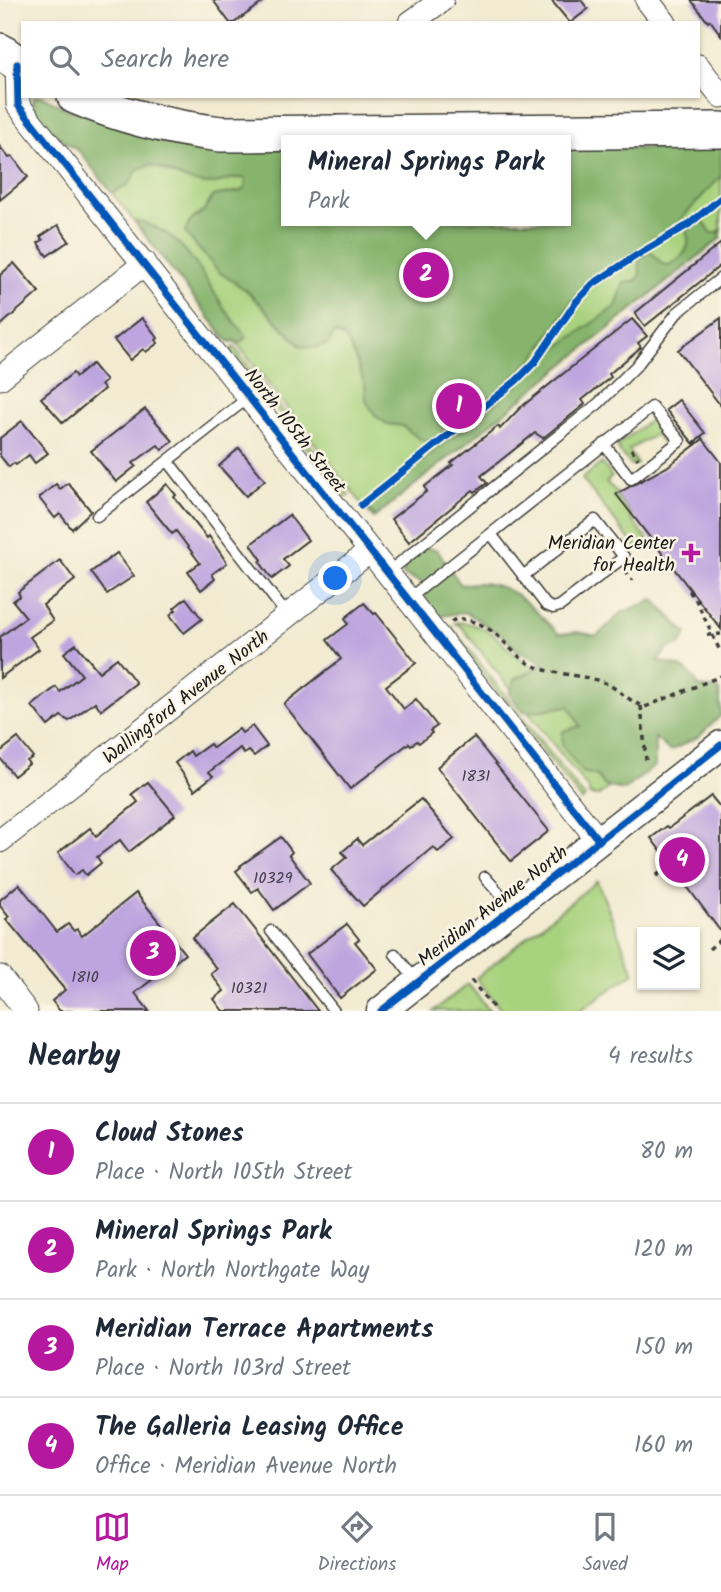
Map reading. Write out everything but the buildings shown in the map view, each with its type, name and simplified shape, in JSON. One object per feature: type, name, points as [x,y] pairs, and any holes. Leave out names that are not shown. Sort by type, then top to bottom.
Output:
[{"type":"main road","points":[[80,98],[159,125],[221,134],[721,130]]},
{"type":"street","points":[[413,21],[442,0]]},
{"type":"street","points":[[647,0],[663,21]]},
{"type":"street","name":"North 105th Street","points":[[13,60],[18,104],[599,841]]},
{"type":"street","points":[[700,69],[721,96]]},
{"type":"street","points":[[0,377],[145,263]]},
{"type":"street","name":"Wallingford Avenue North","points":[[0,841],[370,551]]},
{"type":"street","name":"Meridian Avenue North","points":[[381,1011],[721,745]]},
{"type":"street","points":[[0,977],[26,1011]]},
{"type":"lane","points":[[387,572],[599,403],[637,365],[677,313],[721,278]]},
{"type":"lane","points":[[97,516],[249,397]]},
{"type":"lane","points":[[408,599],[604,444],[652,407],[680,442],[631,479],[604,444]]},
{"type":"lane","points":[[168,461],[287,615]]},
{"type":"lane","points":[[491,534],[523,576],[546,605],[557,607],[624,557],[595,520],[523,576]]},
{"type":"lane","points":[[485,877],[513,908]]},
{"type":"lane","points":[[271,931],[334,1011]]},
{"type":"lane","points":[[396,954],[418,982]]},
{"type":"path","points":[[624,569],[633,581]]},
{"type":"path","points":[[691,591],[721,653]]},
{"type":"path","points":[[450,622],[457,618],[483,624],[539,668],[601,681],[641,706],[651,706],[721,676]]},
{"type":"path","points":[[710,635],[721,634]]},
{"type":"path","points":[[641,706],[646,760]]},
{"type":"path","points":[[656,876],[673,863]]},
{"type":"path","points":[[709,949],[721,939]]},
{"type":"path","points":[[471,979],[496,1011]]},
{"type":"green space","points":[[34,98],[46,98],[66,109],[219,149],[281,216],[281,226],[571,226],[571,149],[721,148],[721,238],[373,518],[235,341],[226,339],[80,152],[52,132],[32,104]]},
{"type":"green space","points":[[34,98],[46,98],[66,109],[281,149],[281,226],[571,226],[571,149],[721,148],[721,176],[681,219],[673,232],[635,252],[590,282],[573,300],[533,360],[433,444],[420,439],[402,426],[387,424],[376,416],[366,401],[365,385],[345,338],[335,333],[328,344],[315,348],[301,346],[246,290],[219,272],[185,233],[190,222],[205,209],[213,196],[241,191],[245,188],[246,179],[201,183],[186,180],[151,165],[138,169],[128,185],[112,193],[80,152],[52,132],[33,109]]},
{"type":"green space","points":[[702,219],[711,233],[718,233],[721,229],[721,238],[375,517],[366,505],[495,404],[546,354],[616,306],[624,283],[637,280],[640,274],[639,258],[651,251],[662,264],[669,265],[679,259],[687,247],[686,231]]},
{"type":"green space","points":[[134,221],[151,225],[178,243],[247,337],[238,344],[226,339]]},
{"type":"green space","points":[[234,347],[349,495],[346,498],[230,350]]},
{"type":"green space","points":[[650,420],[661,428],[666,441],[663,444],[656,434],[629,450],[637,464],[631,465],[619,451],[618,445]]},
{"type":"green space","points":[[602,463],[612,477],[606,482],[618,493],[616,495],[632,515],[630,518],[648,540],[637,549],[582,479]]},
{"type":"green space","points":[[419,546],[437,550],[461,585],[492,584],[504,588],[527,603],[559,634],[578,632],[597,636],[622,612],[654,600],[687,634],[680,645],[668,648],[658,661],[683,668],[692,675],[699,687],[719,689],[721,715],[700,736],[670,751],[655,738],[655,766],[624,790],[605,786],[597,776],[582,772],[562,745],[563,731],[580,726],[569,706],[523,711],[509,694],[515,679],[545,664],[519,652],[503,636],[465,612],[436,617],[425,603],[426,584],[403,575],[407,554]]},
{"type":"green space","points":[[455,623],[472,624],[492,633],[642,761],[598,796],[589,795],[589,790],[461,626]]},
{"type":"green space","points":[[451,626],[585,798],[582,801],[448,629]]},
{"type":"green space","points":[[597,881],[634,973],[579,1011],[502,1011],[476,978]]},
{"type":"green space","points":[[468,984],[490,1011],[434,1011]]},
{"type":"cycle path","points":[[17,64],[18,105],[599,841]]},
{"type":"cycle path","points":[[361,505],[516,381],[535,362],[576,302],[593,284],[688,225],[721,198]]},
{"type":"cycle path","points":[[381,1011],[721,745]]},
{"type":"place","name":"Mineral Springs Park","points":[[426,275]]},
{"type":"place","name":"Cloud Stones","points":[[459,406]]},
{"type":"place","name":"Meridian Center for Health","points":[[691,553]]},
{"type":"place","name":"The Galleria Leasing Office","points":[[682,860]]},
{"type":"place","name":"Meridian Terrace Apartments","points":[[153,953]]}]
